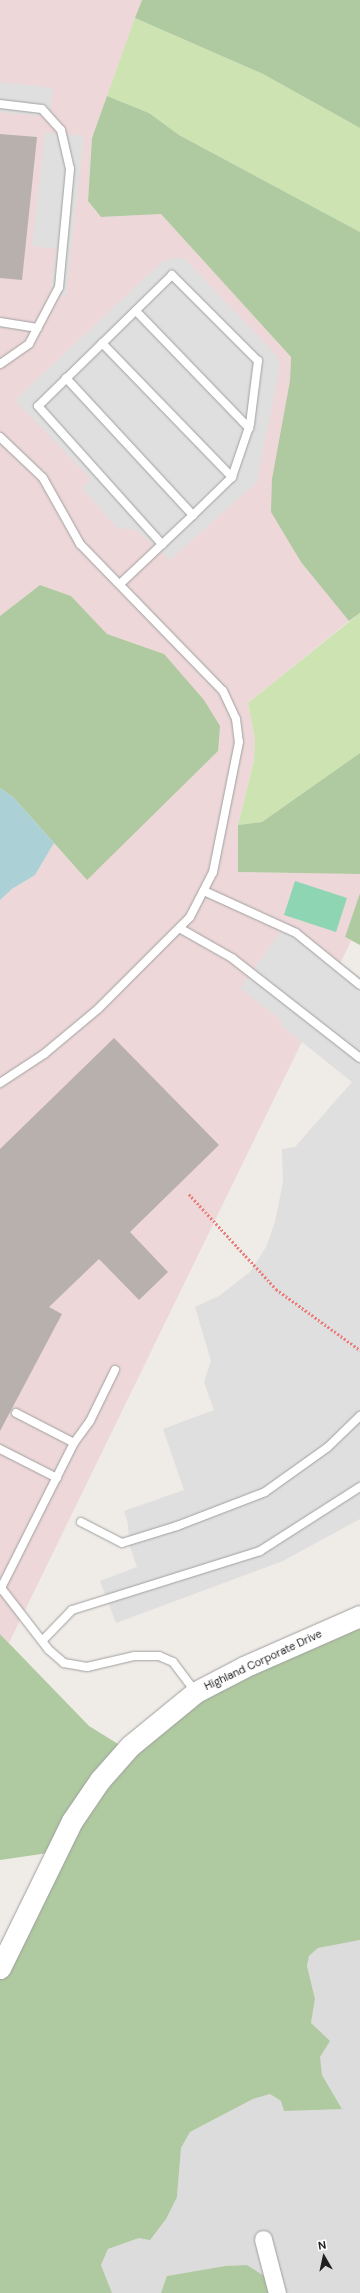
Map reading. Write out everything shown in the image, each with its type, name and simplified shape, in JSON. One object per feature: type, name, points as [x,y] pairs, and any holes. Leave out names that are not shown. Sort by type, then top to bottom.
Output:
[{"type":"street","name":"Highland Corporate Drive","points":[[0,1968],[61,1841],[84,1801],[130,1746],[196,1692],[244,1667],[360,1616]]},
{"type":"street","points":[[263,2239],[277,2293]]},
{"type":"lane","points":[[0,104],[42,109],[62,130],[70,169],[59,287],[29,344],[0,364]]},
{"type":"lane","points":[[120,584],[193,515],[232,477],[249,428],[258,361],[172,275],[38,406],[162,544]]},
{"type":"lane","points":[[136,311],[249,428]]},
{"type":"lane","points":[[0,322],[38,328]]},
{"type":"lane","points":[[102,343],[232,477]]},
{"type":"lane","points":[[66,378],[193,515]]},
{"type":"lane","points":[[0,437],[43,478],[80,544],[223,691],[236,719],[240,742],[213,872],[204,891],[181,929],[72,1032],[0,1084]]},
{"type":"lane","points":[[204,891],[296,933],[360,985]]},
{"type":"lane","points":[[181,929],[232,958],[360,1058]]},
{"type":"lane","points":[[115,1370],[90,1421],[74,1443],[1,1589],[57,1658],[80,1667],[143,1655],[166,1658],[178,1668],[196,1692]]},
{"type":"lane","points":[[16,1413],[74,1443]]},
{"type":"lane","points":[[81,1522],[122,1543],[177,1526],[266,1492],[328,1448],[360,1416]]},
{"type":"lane","points":[[0,1449],[57,1478]]},
{"type":"lane","points":[[42,1641],[72,1610],[260,1551],[360,1487]]},
{"type":"path","points":[[189,1194],[276,1289],[360,1350]]},
{"type":"shaded area","points":[[0,0],[142,0],[92,138],[88,201],[101,217],[161,214],[291,357],[290,381],[323,588],[349,621],[248,703],[255,739],[254,760],[238,825],[238,872],[360,874],[360,893],[345,937],[351,941],[9,1643],[0,1634],[0,900],[12,889],[35,875],[54,843],[87,880],[164,654],[107,634],[71,596],[40,585],[0,616]]},
{"type":"shaded area","points":[[0,82],[53,88],[50,117],[0,112]]},
{"type":"shaded area","points":[[45,132],[84,136],[66,296],[50,294],[56,249],[32,246]]},
{"type":"shaded area","points":[[180,258],[185,259],[277,356],[280,366],[257,482],[170,560],[137,531],[116,527],[82,488],[91,479],[15,400],[164,260]]},
{"type":"shaded area","points":[[287,923],[360,977],[360,1519],[283,1561],[116,1623],[100,1581],[137,1567],[129,1543],[128,1524],[124,1511],[184,1490],[163,1429],[214,1410],[204,1382],[211,1361],[195,1307],[219,1296],[250,1272],[266,1247],[275,1222],[283,1182],[282,1149],[295,1147],[352,1082],[282,1026],[281,1020],[240,988]]},
{"type":"shaded area","points":[[360,1940],[360,2293],[283,2293],[247,2265],[224,2266],[168,2276],[161,2293],[112,2293],[101,2265],[108,2249],[139,2238],[177,2197],[181,2148],[190,2132],[253,2099],[270,2094],[281,2101],[342,2109],[322,2075],[311,2023],[315,1999],[307,1966],[309,1956],[318,1948]]},
{"type":"green space","points":[[142,0],[360,0],[360,128],[263,74],[135,18]]},
{"type":"green space","points":[[135,18],[263,74],[360,128],[360,232],[179,135],[149,113],[107,96]]},
{"type":"green space","points":[[107,96],[149,113],[179,135],[360,232],[360,613],[349,621],[301,562],[271,512],[272,479],[290,381],[291,357],[161,214],[101,217],[88,201],[92,138]]},
{"type":"green space","points":[[40,585],[71,596],[107,634],[164,654],[204,700],[220,726],[218,751],[87,880],[13,797],[0,788],[0,616]]},
{"type":"green space","points":[[360,613],[360,753],[262,822],[238,825],[254,760],[255,739],[248,703]]},
{"type":"green space","points":[[360,753],[360,874],[238,872],[238,825],[262,822]]},
{"type":"green space","points":[[295,881],[347,898],[336,932],[284,915]]},
{"type":"green space","points":[[360,893],[360,945],[345,937]]},
{"type":"green space","points":[[360,1621],[360,1940],[318,1948],[309,1956],[307,1966],[315,1999],[311,2023],[330,2041],[320,2057],[322,2075],[342,2109],[284,2111],[281,2101],[270,2094],[253,2099],[190,2132],[181,2148],[177,2197],[166,2219],[150,2240],[139,2238],[108,2249],[101,2265],[112,2293],[0,2293],[0,1968],[55,1852],[0,1860],[0,1634],[89,1726],[131,1752],[200,1696]]},
{"type":"green space","points":[[247,2265],[281,2287],[283,2293],[161,2293],[167,2276],[225,2266]]},
{"type":"water","points":[[0,788],[13,797],[54,843],[35,875],[12,889],[0,900]]},
{"type":"building","points":[[0,134],[37,137],[22,280],[0,278]]},
{"type":"building","points":[[114,1038],[219,1145],[130,1232],[168,1272],[139,1300],[99,1259],[49,1307],[62,1314],[0,1431],[0,1149]]}]
